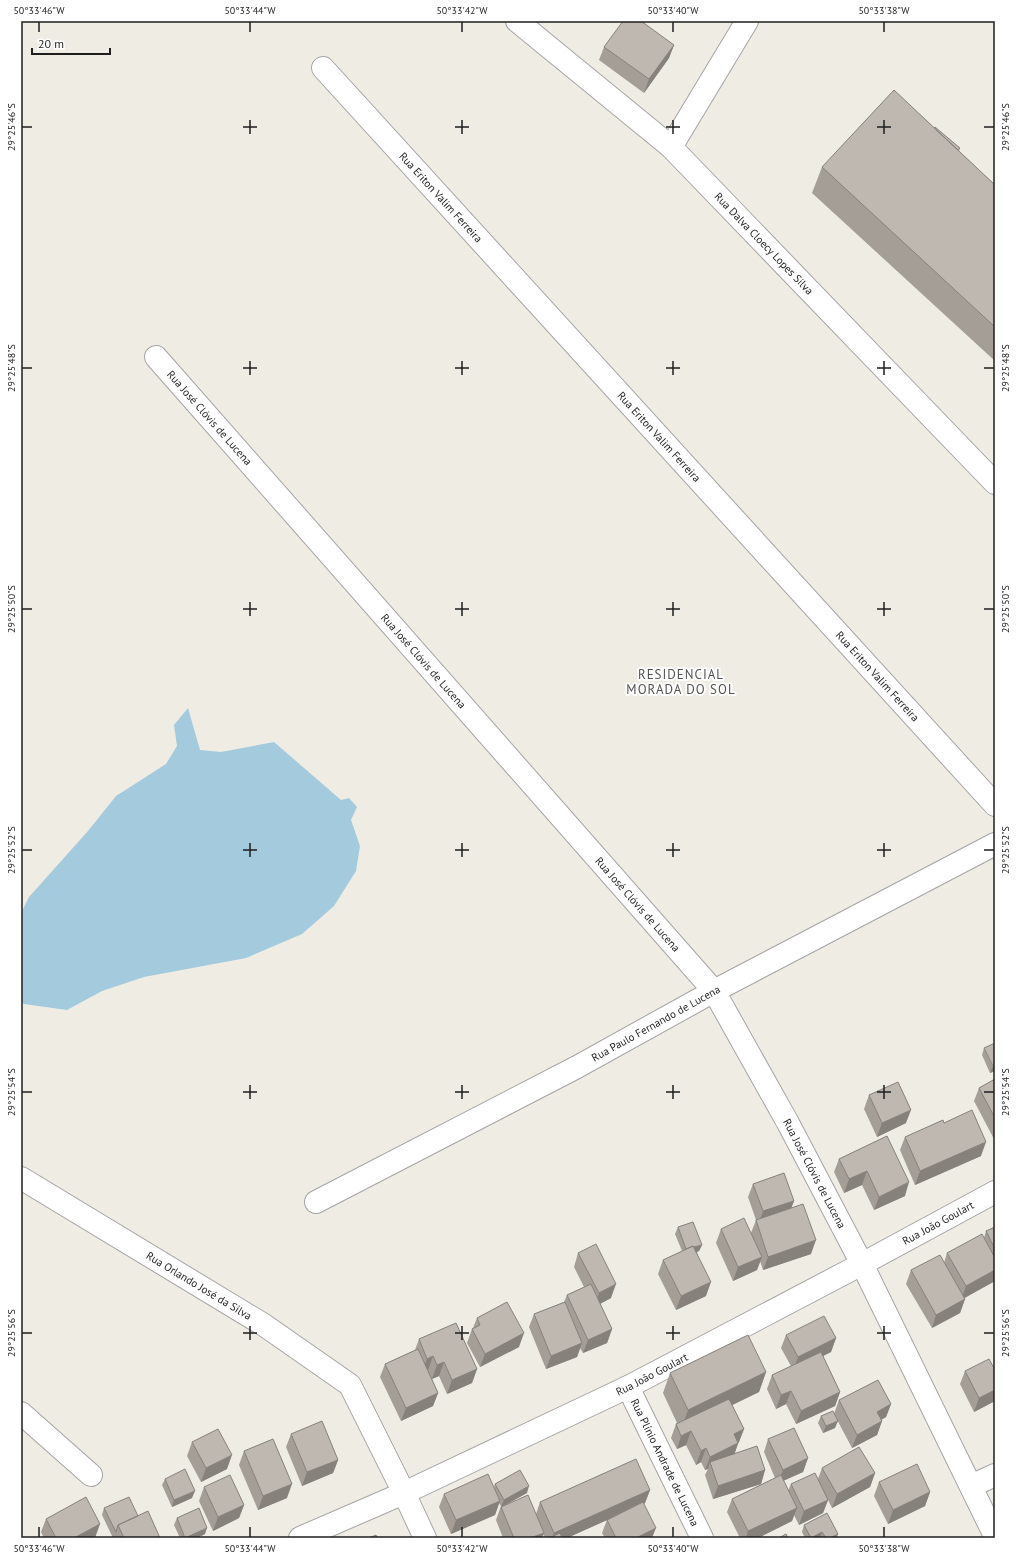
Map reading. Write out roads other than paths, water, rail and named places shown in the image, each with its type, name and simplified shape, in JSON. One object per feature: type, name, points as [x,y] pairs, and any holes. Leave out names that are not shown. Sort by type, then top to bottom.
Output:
[{"type":"street","name":"Rua Dalva Cloecy Lopes Silva","points":[[517,21],[671,147],[995,483]]},
{"type":"street","points":[[671,147],[747,21]]},
{"type":"street","name":"Rua Eriton Valim Ferreira","points":[[323,68],[995,806]]},
{"type":"street","name":"Rua José Clóvis de Lucena","points":[[156,357],[714,992],[788,1123],[862,1264],[995,1536]]},
{"type":"street","name":"Rua Paulo Fernando de Lucena","points":[[316,1202],[577,1067],[714,992],[995,844]]},
{"type":"street","name":"Rua Orlando José da Silva","points":[[21,1178],[264,1325],[350,1385],[425,1538]]},
{"type":"street","name":"Rua João Goulart","points":[[300,1538],[404,1493],[628,1387],[995,1192]]},
{"type":"street","name":"Rua Plínio Andrade de Lucena","points":[[628,1387],[702,1538]]},
{"type":"street","points":[[21,1413],[91,1475]]},
{"type":"street","points":[[971,1486],[995,1475]]},
{"type":"water","points":[[188,708],[200,750],[221,752],[274,742],[341,800],[349,798],[357,807],[351,820],[360,846],[356,871],[334,906],[302,934],[246,958],[144,977],[102,991],[67,1010],[24,1004],[21,1002],[21,913],[29,897],[88,831],[116,796],[166,764],[177,746],[174,725]]},
{"type":"district","name":"RESIDENCIAL MORADA DO SOL","points":[[681,682]]}]
